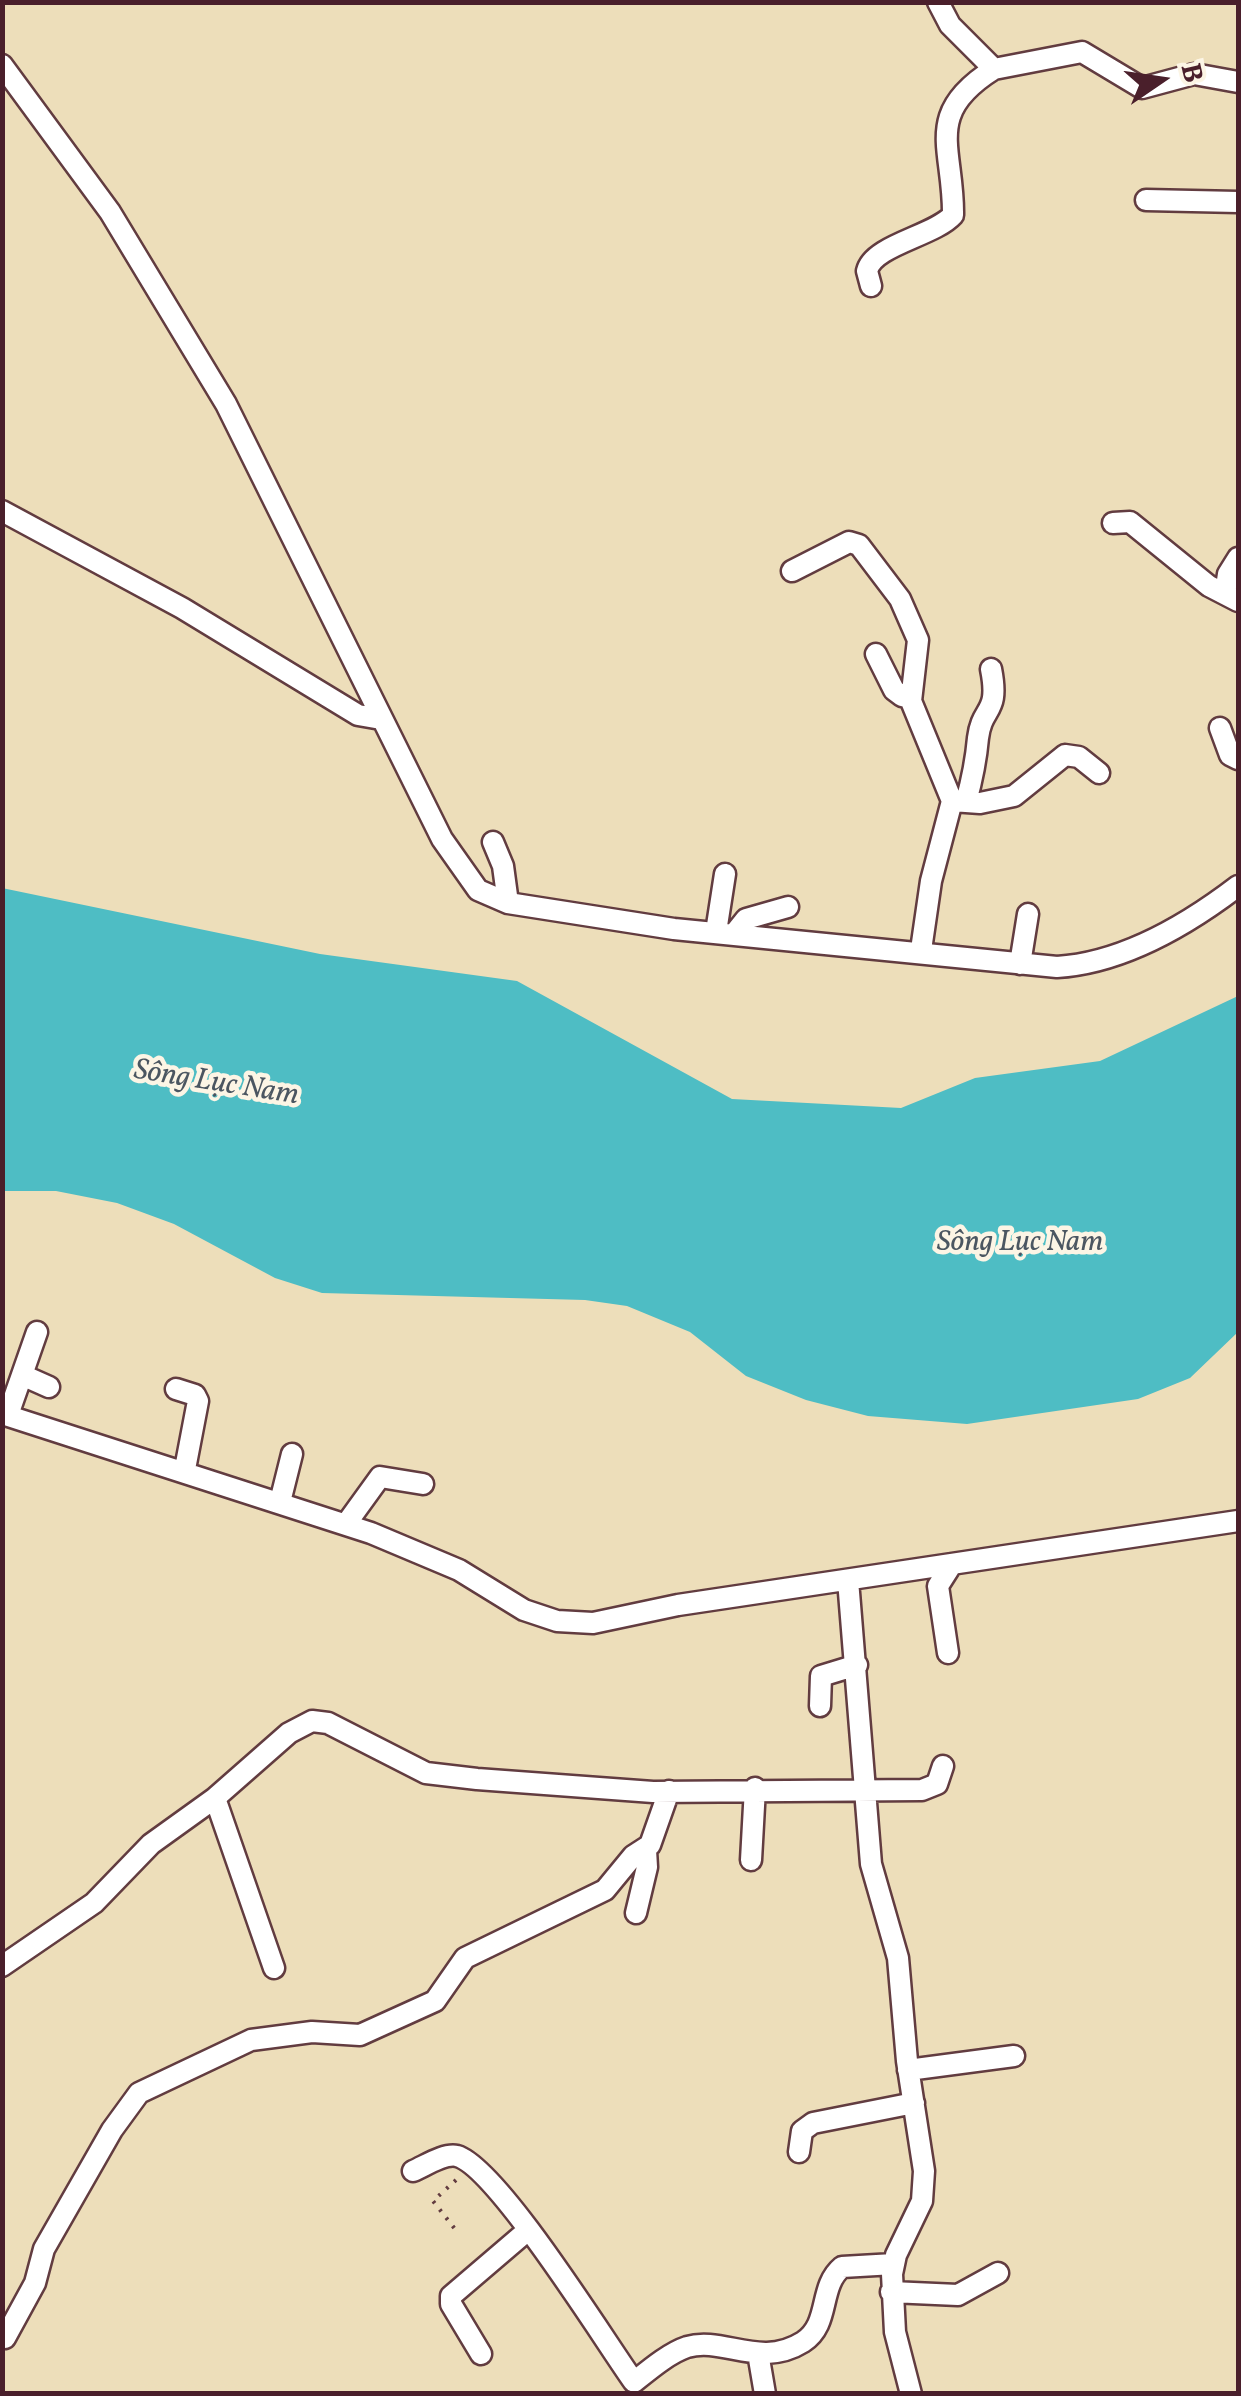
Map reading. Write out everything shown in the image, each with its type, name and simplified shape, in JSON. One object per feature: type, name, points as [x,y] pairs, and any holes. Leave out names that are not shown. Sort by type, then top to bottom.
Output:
[{"type":"street","points":[[938,2],[950,25],[994,69]]},
{"type":"street","points":[[871,286],[867,271],[876,256],[944,224],[953,215],[944,136],[950,112],[971,83],[994,69],[1082,52],[1142,88],[1194,74],[1238,82]]},
{"type":"street","points":[[2,65],[110,212],[226,404],[442,840],[478,890],[508,903],[588,918],[921,950],[1020,964],[1073,966],[1114,955],[1168,932],[1238,886]]},
{"type":"street","points":[[1146,200],[1238,202]]},
{"type":"street","points":[[2,510],[213,626],[358,715],[381,719]]},
{"type":"street","points":[[1113,523],[1130,522],[1232,598]]},
{"type":"street","points":[[792,571],[849,542],[867,551],[900,599],[918,640],[909,692],[959,802]]},
{"type":"street","points":[[1232,598],[1228,574],[1238,558]]},
{"type":"street","points":[[876,654],[894,690],[902,696],[909,692]]},
{"type":"street","points":[[921,950],[931,881],[979,735],[996,700],[991,669]]},
{"type":"street","points":[[1220,728],[1230,755],[1238,760]]},
{"type":"street","points":[[959,802],[1014,796],[1065,755],[1079,757],[1099,773]]},
{"type":"street","points":[[493,842],[502,866],[508,903]]},
{"type":"street","points":[[725,933],[726,874]]},
{"type":"street","points":[[725,933],[746,919],[788,907]]},
{"type":"street","points":[[1020,964],[1028,914]]},
{"type":"street","points":[[37,1332],[5,1414],[346,1524],[459,1570],[524,1610],[557,1622],[594,1623],[678,1605],[1238,1521]]},
{"type":"street","points":[[22,1375],[49,1387]]},
{"type":"street","points":[[176,1388],[196,1395],[198,1401],[185,1469]]},
{"type":"street","points":[[280,1502],[292,1454]]},
{"type":"street","points":[[346,1524],[380,1477],[423,1484]]},
{"type":"street","points":[[948,1654],[938,1586],[952,1564]]},
{"type":"street","points":[[848,1580],[871,1864],[898,1958],[908,2105],[924,2188],[894,2264],[891,2292],[912,2391]]},
{"type":"street","points":[[820,1706],[821,1676],[857,1665]]},
{"type":"street","points":[[2,1966],[94,1903],[151,1844],[215,1798],[289,1733],[320,1720],[426,1772],[669,1791],[930,1788],[938,1784],[943,1766]]},
{"type":"street","points":[[751,1860],[755,1788]]},
{"type":"street","points":[[636,1912],[648,1867],[646,1850],[669,1791]]},
{"type":"street","points":[[215,1798],[274,1968]]},
{"type":"street","points":[[5,2338],[35,2283],[44,2248],[112,2130],[139,2093],[251,2040],[312,2032],[352,2037],[421,2008],[441,1998],[465,1958],[590,1901],[613,1883],[633,1856],[646,1850]]},
{"type":"street","points":[[908,2070],[1014,2056]]},
{"type":"street","points":[[872,2103],[898,2096],[908,2105]]},
{"type":"street","points":[[799,2152],[802,2131],[813,2123],[908,2105]]},
{"type":"street","points":[[413,2171],[446,2156],[457,2156],[471,2167],[584,2303],[628,2388],[686,2348],[780,2352],[814,2333],[827,2292],[842,2267],[894,2264]]},
{"type":"street","points":[[481,2354],[451,2304],[451,2296],[528,2231]]},
{"type":"street","points":[[891,2292],[958,2295],[998,2273]]},
{"type":"street","points":[[758,2353],[765,2394]]},
{"type":"path","points":[[458,2233],[433,2201],[471,2167]]},
{"type":"water","name":"Sông Lục Nam","points":[[2,888],[320,954],[517,981],[732,1099],[901,1108],[975,1078],[1100,1061],[1238,996],[1238,1332],[1190,1378],[1138,1399],[967,1424],[868,1416],[806,1400],[746,1376],[690,1332],[627,1306],[585,1300],[322,1293],[275,1278],[174,1224],[117,1203],[56,1191],[3,1191]]}]
